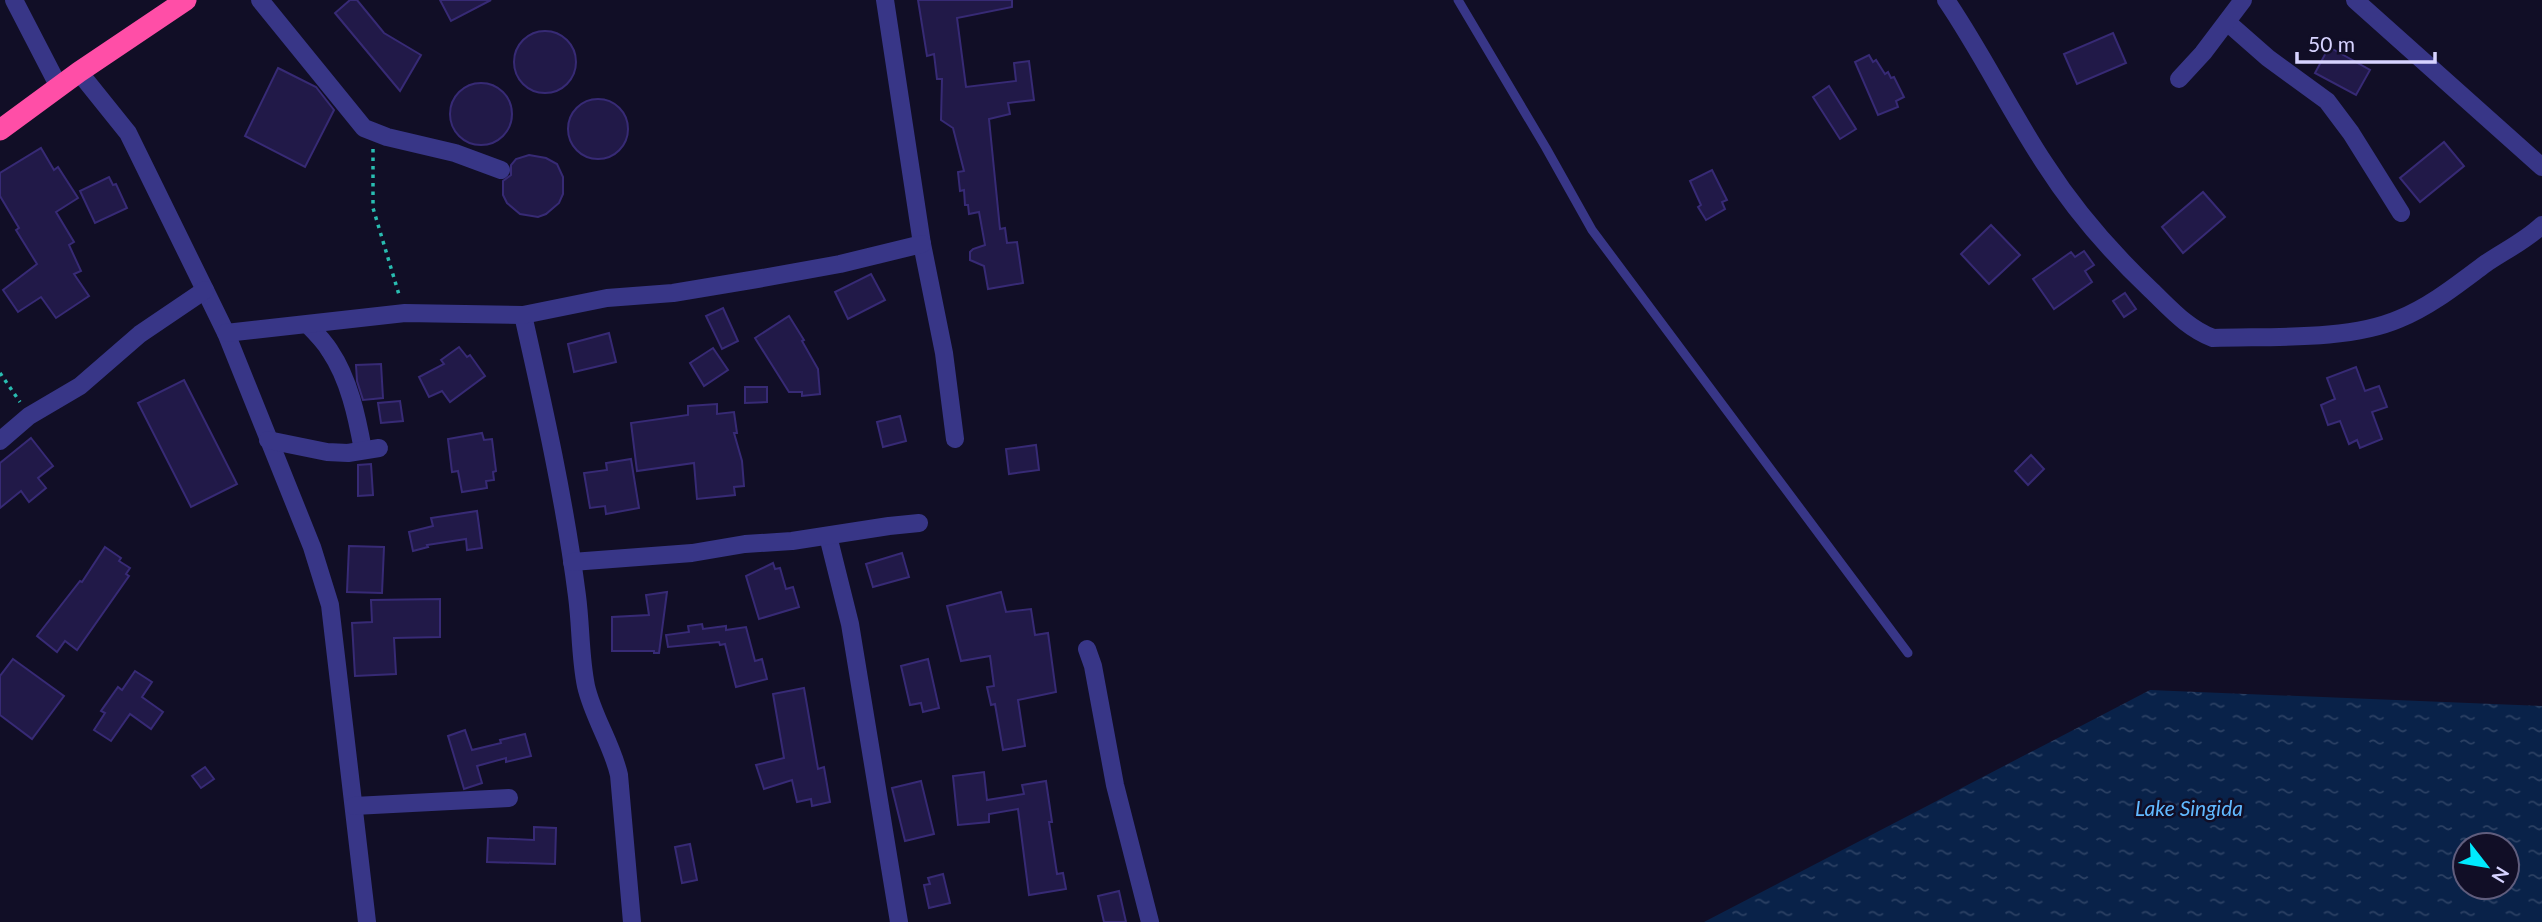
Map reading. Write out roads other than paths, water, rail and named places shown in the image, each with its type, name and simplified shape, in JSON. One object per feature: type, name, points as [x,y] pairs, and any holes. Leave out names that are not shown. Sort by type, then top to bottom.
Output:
[{"type":"highway","points":[[0,130],[79,72],[186,0]]},
{"type":"street","points":[[14,0],[59,86]]},
{"type":"street","points":[[260,0],[364,128],[387,137],[455,153],[501,170]]},
{"type":"street","points":[[885,0],[922,244],[944,353],[955,439]]},
{"type":"street","points":[[1946,0],[2045,164],[2091,228],[2121,262],[2184,322],[2213,338],[2327,334],[2373,329],[2401,319],[2434,301],[2502,253],[2529,238],[2542,225]]},
{"type":"street","points":[[2179,79],[2203,54],[2243,0]]},
{"type":"street","points":[[2355,0],[2542,167]]},
{"type":"street","points":[[2227,22],[2268,58],[2313,88],[2327,101],[2351,132],[2401,213]]},
{"type":"street","points":[[79,72],[128,134],[205,290],[226,333],[312,547],[330,605],[367,922]]},
{"type":"street","points":[[226,333],[405,313],[523,315],[607,298],[673,293],[816,268],[922,244]]},
{"type":"street","points":[[0,441],[29,416],[79,386],[140,334],[205,290]]},
{"type":"street","points":[[523,315],[543,402],[578,597],[585,684],[591,705],[615,757],[619,775],[632,922]]},
{"type":"street","points":[[268,440],[327,452],[348,453],[371,449],[337,363],[309,325]]},
{"type":"street","points":[[572,562],[692,553],[919,523]]},
{"type":"street","points":[[828,536],[850,624],[899,922]]},
{"type":"street","points":[[1087,649],[1093,666],[1115,785],[1150,922]]},
{"type":"street","points":[[354,806],[509,798]]},
{"type":"lane","points":[[1458,0],[1592,230],[1908,653]]},
{"type":"water","name":"Lake Singida","points":[[2150,690],[2542,706],[2542,922],[1704,922]]}]
